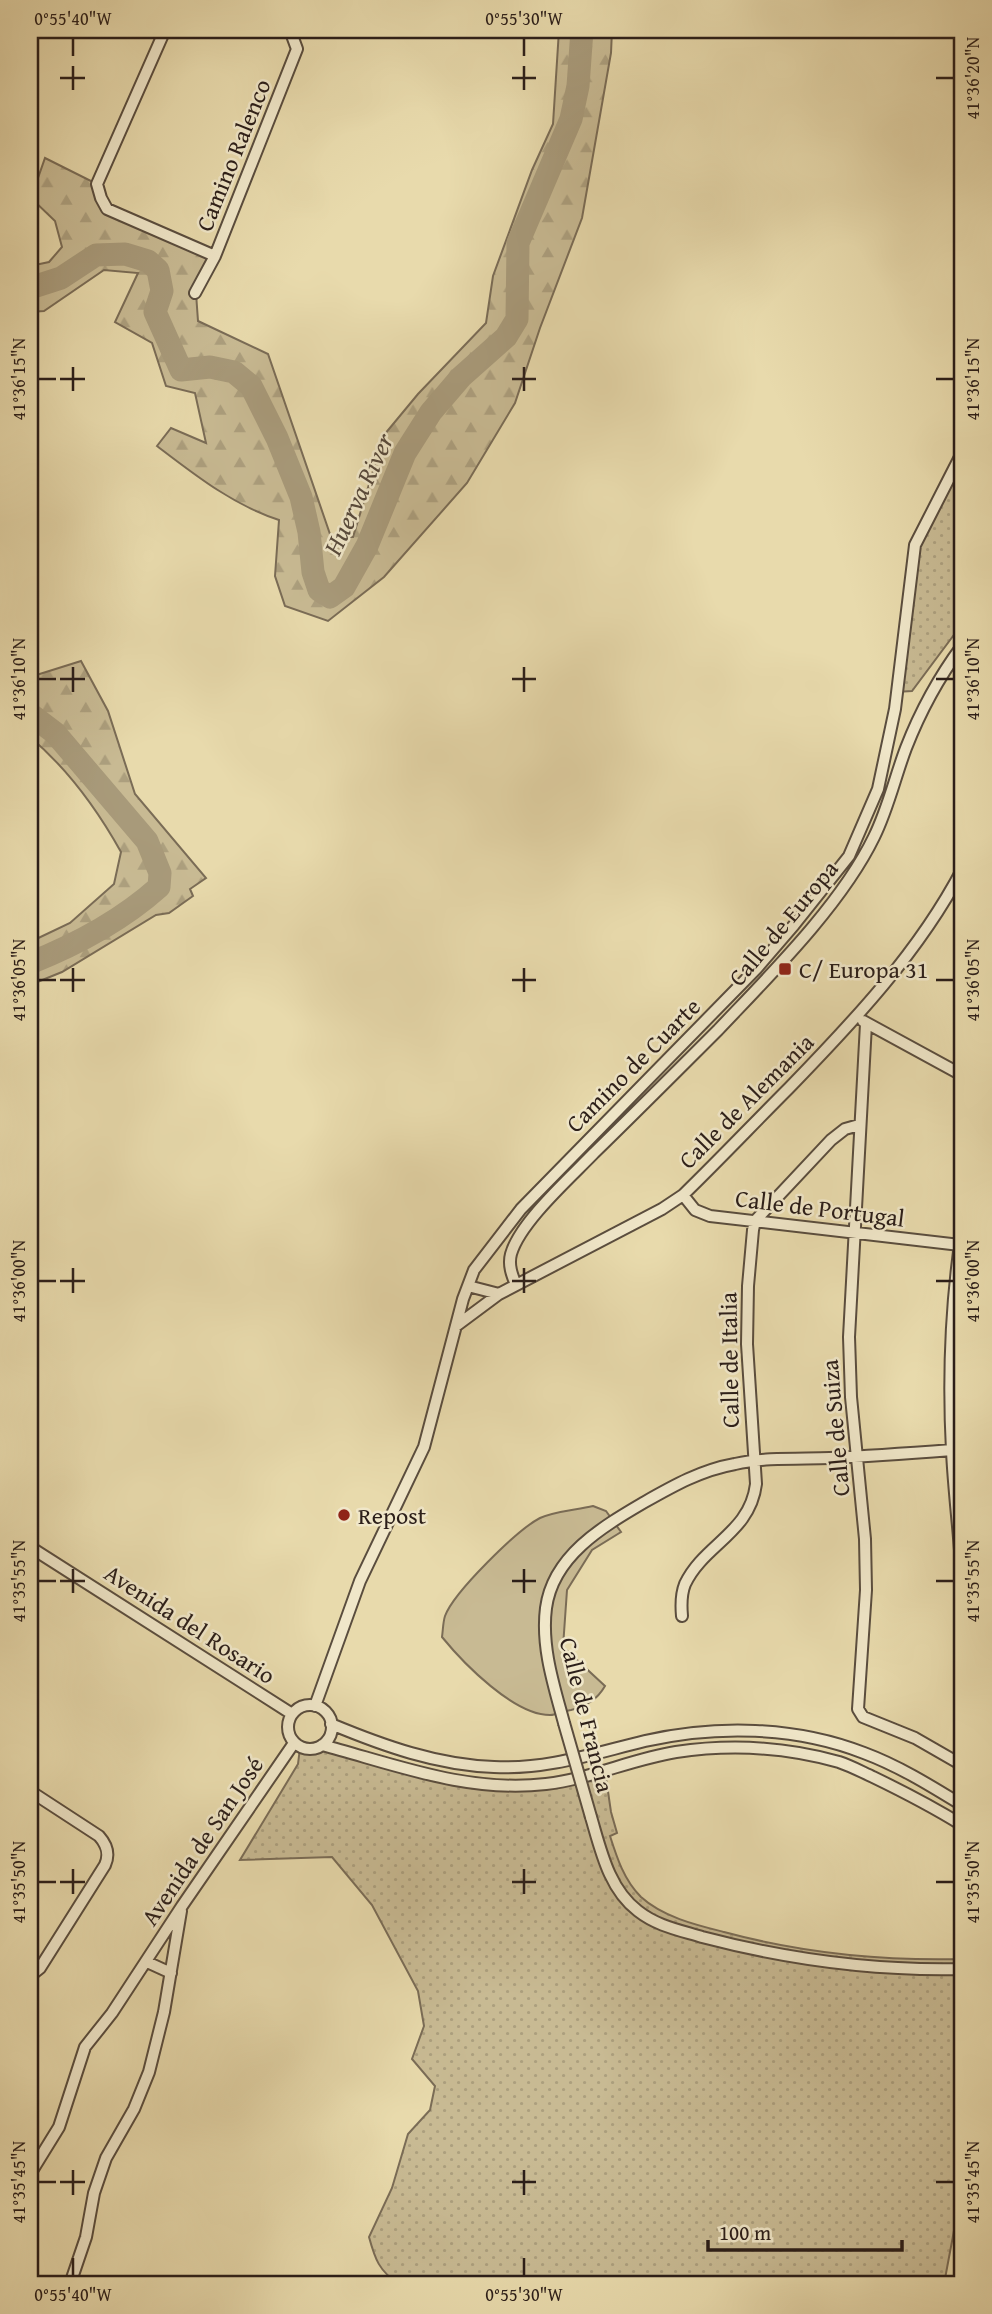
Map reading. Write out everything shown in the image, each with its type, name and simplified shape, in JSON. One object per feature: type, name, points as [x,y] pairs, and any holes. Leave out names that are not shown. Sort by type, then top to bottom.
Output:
[{"type":"street","points":[[165,30],[97,184],[107,209],[215,256]]},
{"type":"street","name":"Camino Ralenco","points":[[195,293],[215,256],[297,49],[290,30]]},
{"type":"street","name":"Camino de Cuarte","points":[[315,1706],[360,1581],[424,1447],[463,1299],[474,1270],[521,1209],[757,968],[849,856],[878,789],[892,722],[915,545],[962,453]]},
{"type":"street","name":"Calle de Europa","points":[[516,1285],[510,1262],[512,1253],[534,1217],[728,1019],[798,943],[847,882],[875,836],[916,724],[962,646]]},
{"type":"street","name":"Calle de Alemania","points":[[456,1326],[499,1294],[669,1205],[683,1195],[862,1020],[881,988],[941,908],[962,870]]},
{"type":"street","points":[[862,1020],[962,1075]]},
{"type":"street","name":"Calle de Suiza","points":[[862,1020],[849,1337],[851,1396],[864,1526],[866,1590],[858,1709],[863,1717],[915,1738],[962,1765]]},
{"type":"street","points":[[755,1221],[831,1140],[845,1129],[859,1125]]},
{"type":"street","name":"Calle de Portugal","points":[[683,1195],[691,1206],[702,1214],[960,1245]]},
{"type":"street","name":"Calle de Italia","points":[[681,1616],[683,1592],[691,1574],[737,1526],[752,1506],[756,1484],[747,1344],[748,1286],[755,1221]]},
{"type":"street","points":[[962,1230],[950,1352],[952,1450],[962,1580]]},
{"type":"street","points":[[468,1286],[499,1294]]},
{"type":"street","points":[[463,1299],[484,1305]]},
{"type":"street","name":"Calle de Francia","points":[[952,1450],[754,1461],[719,1467],[680,1482],[595,1532],[566,1561],[552,1586],[546,1607],[545,1633],[550,1668],[564,1723],[605,1864],[620,1894],[637,1911],[659,1925],[731,1944],[804,1958],[885,1968],[962,1969]]},
{"type":"street","name":"Avenida del Rosario","points":[[30,1547],[292,1714]]},
{"type":"street","points":[[315,1706],[326,1712],[331,1724],[330,1736],[322,1745],[308,1749],[294,1743],[288,1726],[292,1714],[302,1707],[315,1706]]},
{"type":"street","points":[[331,1724],[411,1754],[444,1762],[495,1768],[550,1764],[652,1740],[709,1730],[790,1734],[828,1741],[864,1752],[898,1768],[962,1805]]},
{"type":"street","name":"Avenida de San José","points":[[30,2174],[59,2127],[85,2047],[113,2013],[181,1906],[294,1743]]},
{"type":"street","points":[[322,1745],[409,1771],[456,1781],[499,1785],[547,1784],[674,1752],[731,1747],[790,1751],[842,1763],[919,1799],[962,1825]]},
{"type":"street","points":[[962,1749],[962,1765]]},
{"type":"street","points":[[30,1791],[94,1832],[106,1845],[108,1855],[105,1865],[40,1968],[30,1976]]},
{"type":"street","points":[[70,2284],[86,2237],[94,2193],[106,2158],[134,2109],[149,2072],[171,1973],[181,1906]]},
{"type":"street","name":"Avenida de San José","points":[[147,1962],[171,1973]]},
{"type":"green space","points":[[559,30],[612,30],[611,53],[582,218],[515,403],[467,483],[384,577],[328,621],[285,606],[275,576],[279,520],[230,498],[157,446],[171,428],[206,443],[195,393],[166,386],[152,343],[115,322],[138,273],[104,270],[44,311],[30,312],[30,266],[49,262],[62,247],[55,221],[31,198],[45,158],[97,184],[107,209],[215,256],[196,293],[198,321],[268,354],[331,537],[353,537],[384,435],[418,394],[486,323],[493,276],[532,170],[553,124]]},
{"type":"green space","points":[[962,453],[962,624],[912,691],[896,692],[915,545]]},
{"type":"green space","points":[[81,661],[108,711],[135,794],[206,878],[190,889],[193,896],[169,913],[156,915],[62,972],[30,985],[30,942],[70,923],[114,884],[121,852],[81,790],[57,762],[30,737],[30,677]]},
{"type":"green space","points":[[593,1506],[606,1511],[621,1532],[592,1550],[567,1590],[563,1647],[605,1686],[595,1699],[582,1707],[552,1715],[536,1713],[506,1697],[463,1661],[442,1637],[444,1618],[460,1592],[502,1548],[530,1525],[552,1514]]},
{"type":"green space","points":[[322,1745],[456,1781],[547,1784],[605,1771],[617,1833],[610,1836],[618,1860],[635,1890],[659,1910],[713,1929],[812,1950],[902,1959],[962,1959],[962,2188],[944,2284],[399,2284],[392,2279],[379,2264],[369,2237],[392,2188],[408,2134],[430,2110],[435,2086],[412,2059],[424,2026],[418,1991],[372,1905],[332,1857],[240,1860],[298,1764],[300,1748],[315,1749]]},
{"type":"waterway","name":"Huerva River","points":[[30,288],[61,278],[96,255],[125,254],[148,261],[158,270],[162,291],[155,312],[181,370],[210,367],[234,372],[251,386],[277,438],[301,497],[309,532],[313,572],[319,590],[330,597],[344,587],[367,546],[405,453],[431,412],[461,377],[506,337],[517,319],[518,243],[571,119],[578,86],[582,30]]},
{"type":"waterway","name":"Huerva River","points":[[30,714],[55,733],[147,841],[160,873],[159,887],[130,911],[82,940],[30,963]]},
{"type":"place","name":"C/ Europa 31","points":[[785,969]]},
{"type":"place","name":"Repost","points":[[344,1515]]}]
